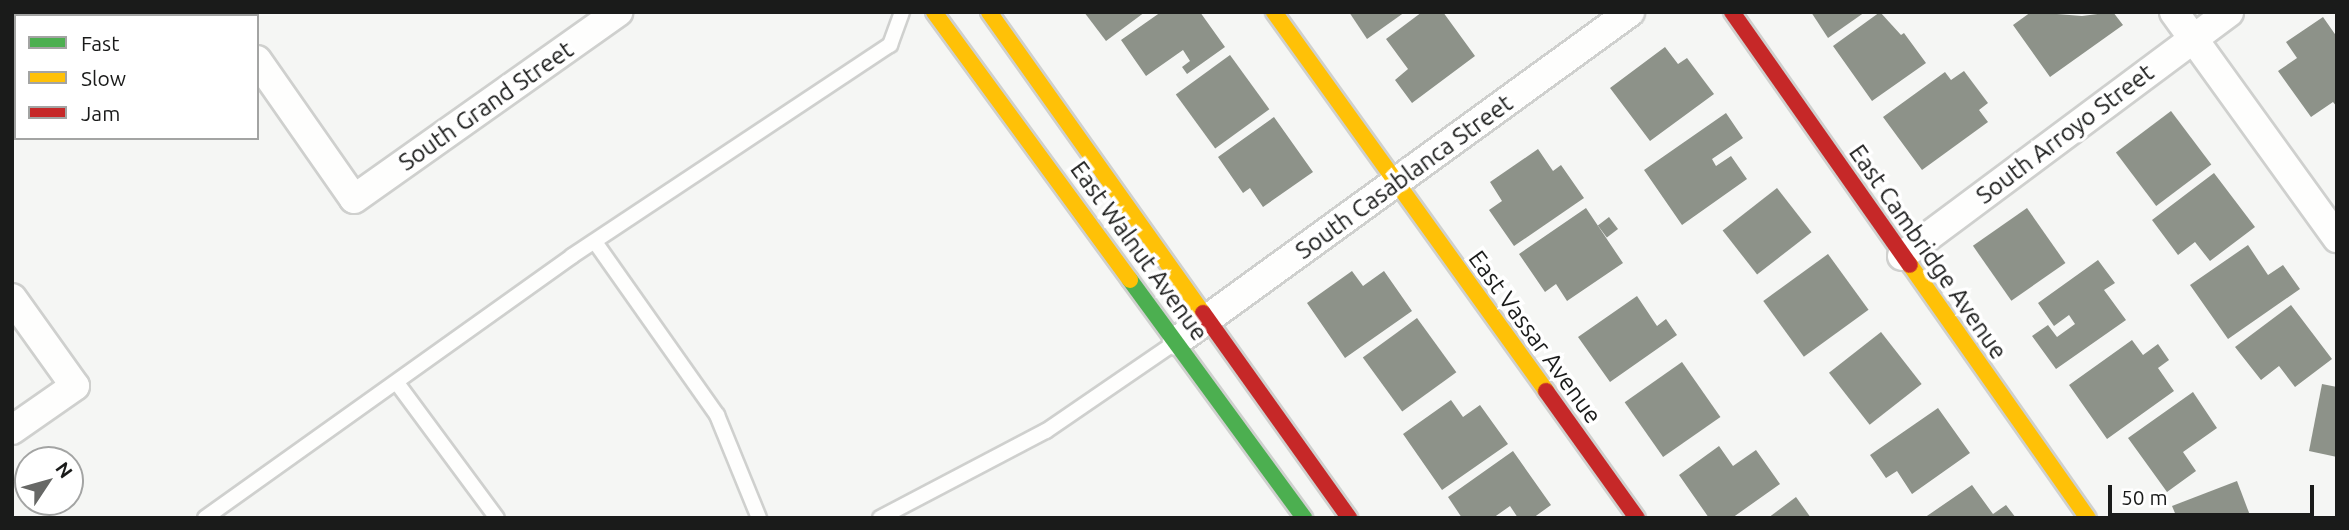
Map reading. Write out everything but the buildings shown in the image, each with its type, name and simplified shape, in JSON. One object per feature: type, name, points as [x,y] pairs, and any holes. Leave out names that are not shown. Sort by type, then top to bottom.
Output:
[{"type":"main road","name":"East Walnut Avenue","points":[[934,12],[1304,518]]},
{"type":"main road","name":"East Walnut Avenue","points":[[989,12],[1209,317],[1349,518]]},
{"type":"main road","name":"East Vassar Avenue","points":[[1274,12],[1637,518]]},
{"type":"main road","name":"East Cambridge Avenue","points":[[1732,12],[2088,518]]},
{"type":"street","name":"South Grand Street","points":[[259,63],[354,199],[618,12]]},
{"type":"street","name":"South Casablanca Street","points":[[1177,341],[1630,12]]},
{"type":"street","points":[[2174,12],[2337,238]]},
{"type":"street","name":"South Arroyo Street","points":[[1902,256],[2230,12]]},
{"type":"street","points":[[12,298],[75,386],[12,430]]},
{"type":"lane","points":[[205,518],[595,242],[890,45],[902,12]]},
{"type":"lane","points":[[595,242],[717,415],[759,518]]},
{"type":"lane","points":[[880,518],[1046,431],[1177,341]]},
{"type":"lane","points":[[397,383],[497,518]]},
{"type":"traffic: fast","points":[[1130,280],[1304,518]]},
{"type":"traffic: slow","points":[[934,12],[1130,280]]},
{"type":"traffic: slow","points":[[989,12],[1203,313]]},
{"type":"traffic: slow","points":[[1274,12],[1546,391]]},
{"type":"traffic: slow","points":[[1910,265],[2088,518]]},
{"type":"traffic: jam","points":[[1732,12],[1910,265]]},
{"type":"traffic: jam","points":[[1203,313],[1349,518]]},
{"type":"traffic: jam","points":[[1546,391],[1637,518]]}]
